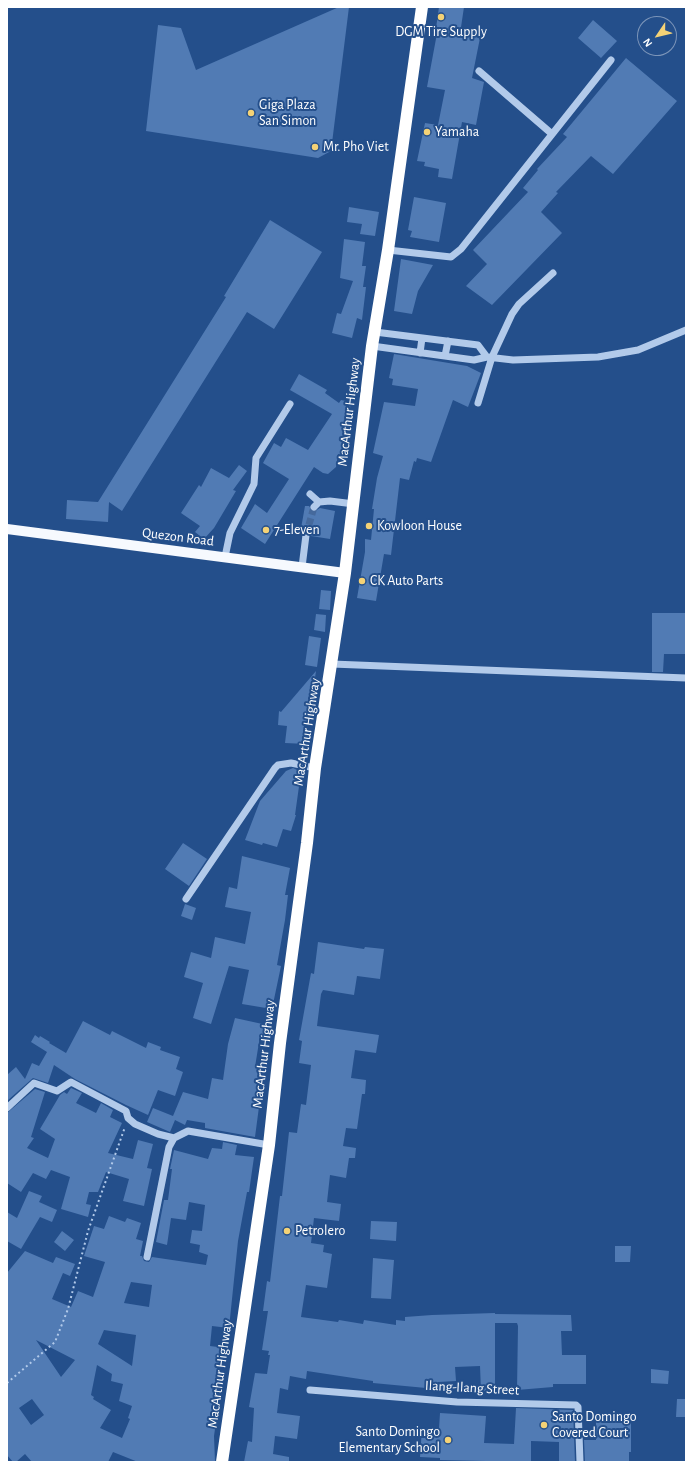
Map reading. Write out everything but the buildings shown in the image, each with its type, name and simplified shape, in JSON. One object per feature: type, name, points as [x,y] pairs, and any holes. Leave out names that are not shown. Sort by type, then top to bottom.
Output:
[{"type":"highway","name":"MacArthur Highway","points":[[222,1462],[269,1145],[280,1043],[308,844],[315,768],[345,573],[372,346],[388,250],[422,7]]},
{"type":"main road","name":"Quezon Road","points":[[7,529],[345,573]]},
{"type":"street","points":[[388,250],[451,257],[461,249],[611,60]]},
{"type":"street","points":[[479,71],[552,134]]},
{"type":"street","points":[[478,403],[490,357],[512,314],[519,304],[553,273]]},
{"type":"street","points":[[372,346],[474,360],[490,357],[513,360],[598,357],[638,350],[686,330]]},
{"type":"street","points":[[375,332],[478,345],[490,357]]},
{"type":"street","points":[[420,353],[422,338]]},
{"type":"street","points":[[445,356],[448,341]]},
{"type":"street","points":[[225,557],[230,533],[254,484],[256,458],[290,404]]},
{"type":"street","points":[[310,494],[316,505],[330,501],[354,504]]},
{"type":"street","points":[[302,567],[306,535]]},
{"type":"street","points":[[332,664],[686,678]]},
{"type":"street","points":[[186,899],[275,768],[283,764],[291,763],[315,768]]},
{"type":"street","points":[[7,1108],[34,1083],[57,1091],[71,1082],[126,1111],[128,1118],[134,1124],[158,1134],[174,1138]]},
{"type":"street","points":[[147,1257],[169,1147],[174,1138],[188,1131],[269,1145]]},
{"type":"street","name":"Ilang-Ilang Street","points":[[310,1390],[457,1402],[576,1405],[578,1407],[580,1462]]},
{"type":"path","points":[[7,1383],[55,1342],[68,1309],[88,1231],[128,1118]]},
{"type":"tunnel","points":[[306,535],[314,507]]},
{"type":"place","name":"DGM Tire Supply","points":[[441,17]]},
{"type":"place","name":"Giga Plaza San Simon","points":[[251,113]]},
{"type":"place","name":"Yamaha","points":[[427,132]]},
{"type":"place","name":"Mr. Pho Viet","points":[[315,147]]},
{"type":"place","name":"Kowloon House","points":[[369,526]]},
{"type":"place","name":"7-Eleven","points":[[266,530]]},
{"type":"place","name":"CK Auto Parts","points":[[362,581]]},
{"type":"place","name":"Petrolero","points":[[287,1231]]},
{"type":"place","name":"Santo Domingo Covered Court","points":[[544,1425]]},
{"type":"place","name":"Santo Domingo Elementary School","points":[[448,1440]]}]
